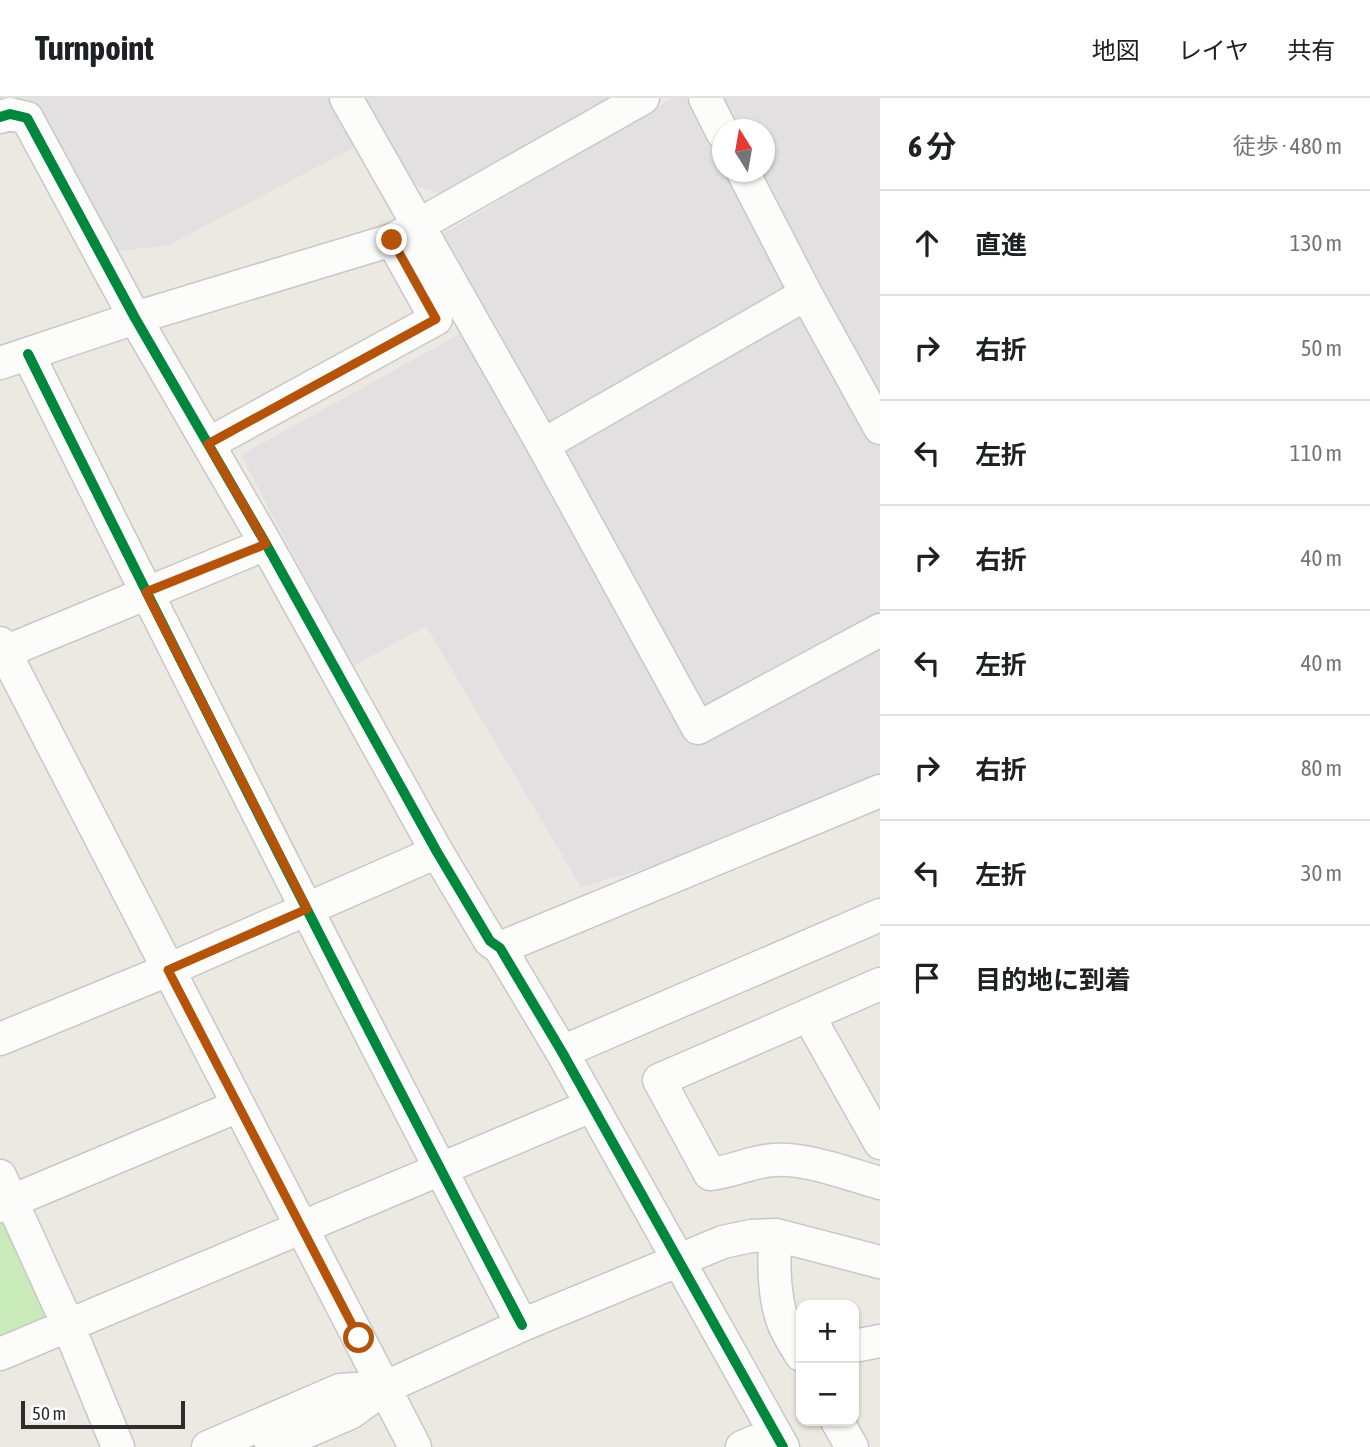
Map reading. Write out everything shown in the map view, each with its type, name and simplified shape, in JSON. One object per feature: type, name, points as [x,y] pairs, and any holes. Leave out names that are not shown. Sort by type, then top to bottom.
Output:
[{"type":"street","points":[[346,98],[543,445],[698,728],[880,630]]},
{"type":"street","points":[[522,1325],[146,592],[14,358],[135,318],[392,240],[643,98]]},
{"type":"street","points":[[705,98],[716,119]]},
{"type":"street","points":[[0,117],[10,114],[27,118],[135,318],[266,544],[437,852],[490,941],[500,948],[562,1052],[779,1440],[741,1447]]},
{"type":"street","points":[[748,182],[880,428]]},
{"type":"street","points":[[208,444],[436,319],[392,240]]},
{"type":"street","points":[[543,445],[806,294]]},
{"type":"street","points":[[266,544],[2,649],[415,1447]]},
{"type":"street","points":[[500,948],[880,791]]},
{"type":"street","points":[[0,1039],[168,970],[437,852]]},
{"type":"street","points":[[562,1052],[878,921]]},
{"type":"street","points":[[880,984],[659,1080],[710,1174],[725,1173],[773,1160],[806,1163],[880,1183]]},
{"type":"street","points":[[808,1015],[880,1143]]},
{"type":"street","points":[[118,1447],[68,1325],[4,1194],[238,1106]]},
{"type":"street","points":[[0,1353],[591,1106]]},
{"type":"street","points":[[776,1235],[776,1283],[782,1321],[796,1346]]},
{"type":"street","points":[[271,1447],[350,1413],[386,1387],[522,1325],[723,1242],[751,1236],[776,1235],[880,1262]]},
{"type":"street","points":[[859,1345],[880,1341]]},
{"type":"street","points":[[208,1447],[341,1390],[386,1387]]},
{"type":"street","points":[[840,1426],[852,1447]]},
{"type":"shaded area","points":[[27,98],[611,98],[440,193],[417,186],[378,135],[169,245],[110,252]]},
{"type":"shaded area","points":[[673,98],[880,98],[880,781],[755,837],[581,887],[426,626],[352,667],[241,455],[460,334],[414,251]]},
{"type":"green space","points":[[4,1217],[50,1323],[0,1344],[0,1218]]},
{"type":"cycle path","points":[[0,117],[10,114],[27,118],[135,318],[266,544],[437,852],[490,941],[500,948],[562,1052],[783,1447]]},
{"type":"cycle path","points":[[28,354],[272,841],[522,1325]]},
{"type":"route","points":[[359,1338],[168,970],[307,909],[146,592],[266,544],[208,444],[436,319],[392,240]]}]
